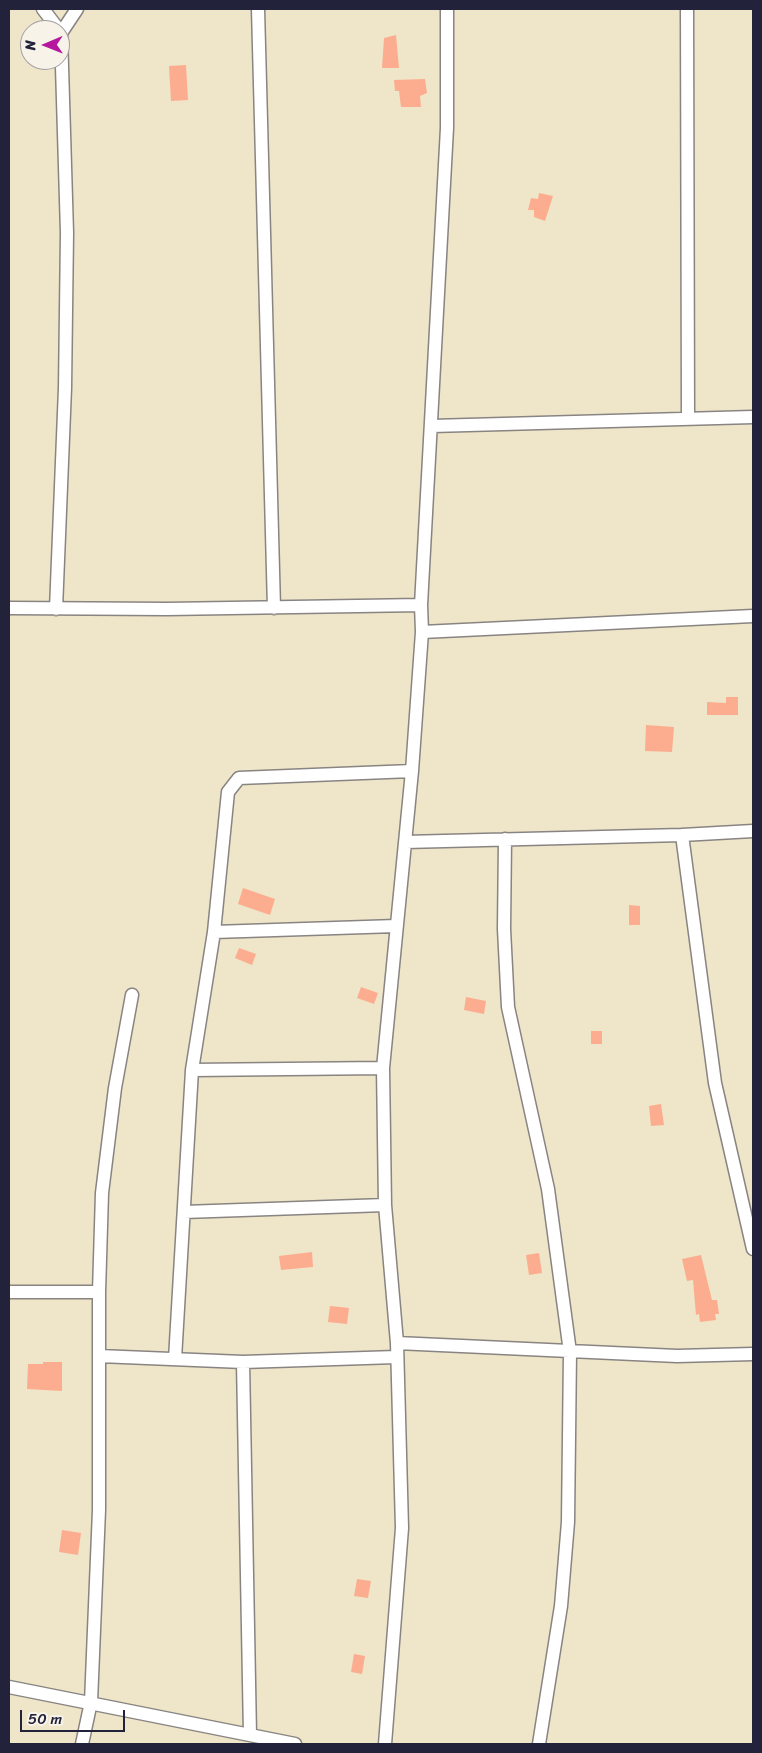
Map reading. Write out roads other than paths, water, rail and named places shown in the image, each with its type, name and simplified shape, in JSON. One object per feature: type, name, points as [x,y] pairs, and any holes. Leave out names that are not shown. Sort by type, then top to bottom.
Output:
[{"type":"street","points":[[43,9],[51,20]]},
{"type":"street","points":[[69,20],[77,9]]},
{"type":"street","points":[[258,9],[274,608]]},
{"type":"street","points":[[385,1744],[402,1528],[397,1343],[385,1205],[383,1068],[412,771],[422,632],[420,605],[432,426],[447,128],[447,9]]},
{"type":"street","points":[[687,9],[688,420]]},
{"type":"street","points":[[56,609],[65,388],[67,233],[61,70]]},
{"type":"street","points":[[432,426],[753,418]]},
{"type":"street","points":[[9,608],[274,608],[420,605]]},
{"type":"street","points":[[422,632],[753,616]]},
{"type":"street","points":[[175,1359],[192,1070],[214,932],[228,792],[239,778],[412,771]]},
{"type":"street","points":[[405,842],[505,838],[682,836],[753,831]]},
{"type":"street","points":[[682,836],[715,1082],[753,1249]]},
{"type":"street","points":[[505,838],[504,930],[508,1007],[548,1188],[570,1352],[568,1522],[561,1606],[539,1744]]},
{"type":"street","points":[[214,932],[396,926]]},
{"type":"street","points":[[82,1744],[91,1702],[99,1510],[99,1292],[102,1193],[108,1136],[132,995]]},
{"type":"street","points":[[192,1070],[383,1068]]},
{"type":"street","points":[[184,1212],[385,1205]]},
{"type":"street","points":[[9,1292],[99,1292]]},
{"type":"street","points":[[397,1343],[677,1356],[753,1354]]},
{"type":"street","points":[[99,1356],[242,1362],[396,1358]]},
{"type":"street","points":[[242,1362],[250,1735]]},
{"type":"street","points":[[9,1687],[295,1744]]}]
